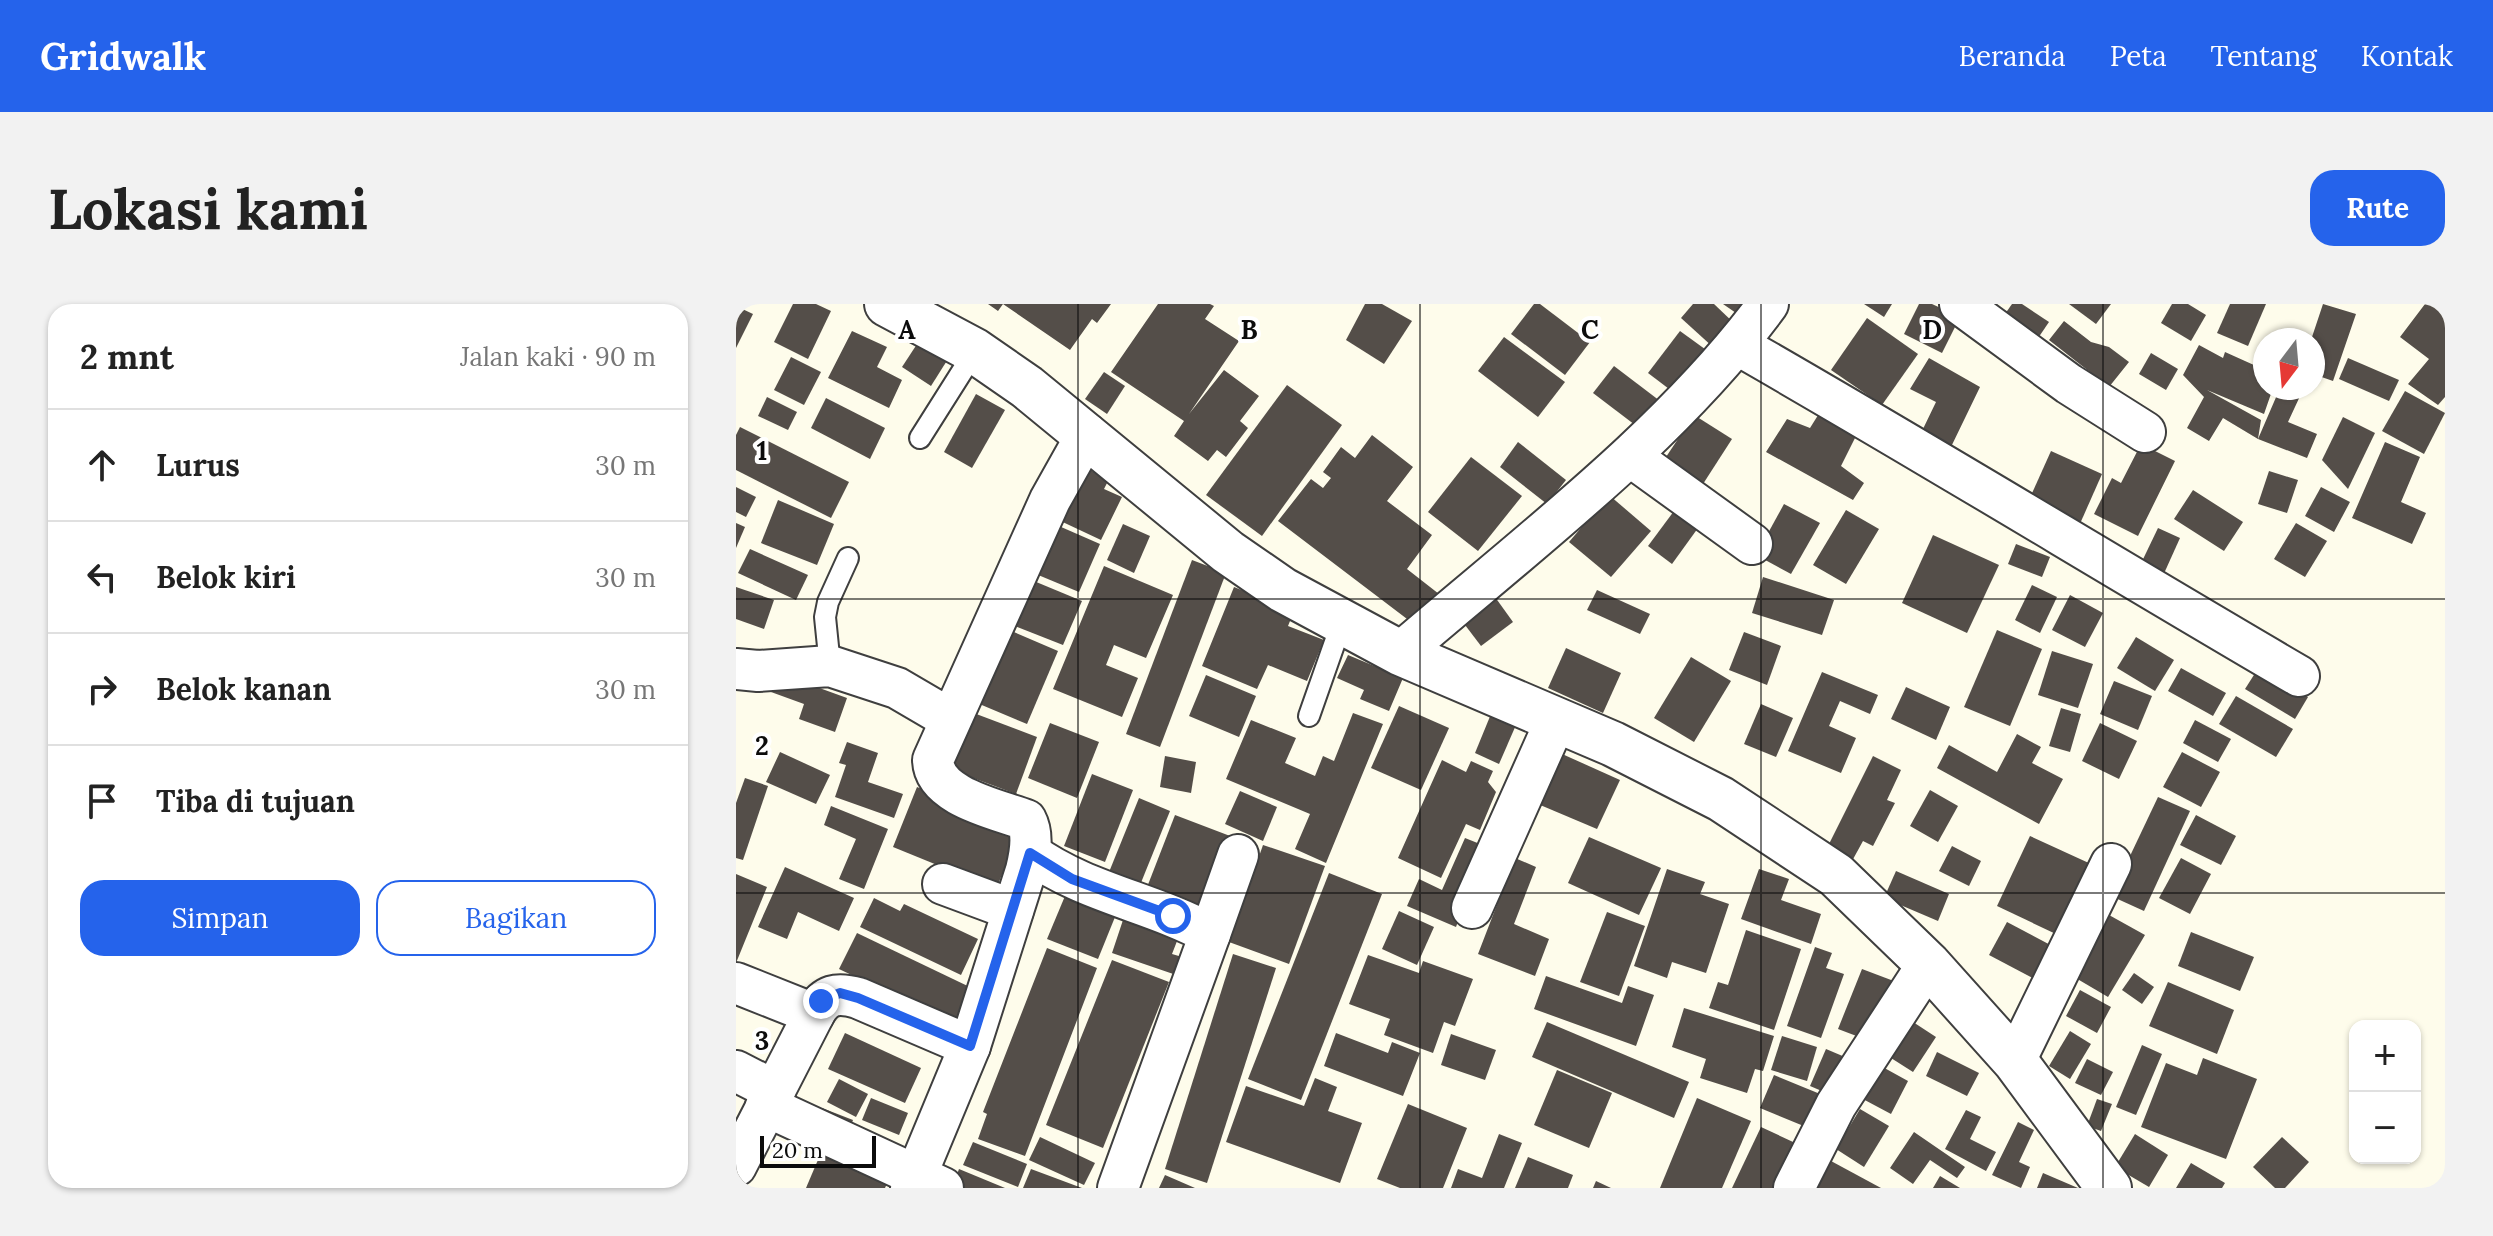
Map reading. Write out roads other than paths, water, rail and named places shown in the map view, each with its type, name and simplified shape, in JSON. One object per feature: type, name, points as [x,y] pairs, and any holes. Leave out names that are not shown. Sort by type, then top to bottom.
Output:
[{"type":"street","points":[[887,304],[975,351],[1087,434],[1228,552],[1283,590],[1400,653],[1613,744],[1721,799],[1836,875],[1928,964],[2015,1061],[2109,1188]]},
{"type":"street","points":[[1400,653],[1630,456],[1738,345],[1768,304]]},
{"type":"street","points":[[1960,304],[2069,384],[2145,432]]},
{"type":"street","points":[[1738,345],[1925,452],[2299,676]]},
{"type":"street","points":[[736,1071],[770,1098],[924,1183],[1030,853],[1030,828],[1026,820],[954,793],[938,780],[933,771],[933,760],[1050,500],[1087,434]]},
{"type":"street","points":[[1630,456],[1752,544]]},
{"type":"street","points":[[736,669],[758,671],[830,666],[897,688],[950,719]]},
{"type":"street","points":[[1472,908],[1556,720]]},
{"type":"street","points":[[1030,853],[1072,879],[1173,916],[1210,934]]},
{"type":"street","points":[[1118,1188],[1238,855]]},
{"type":"street","points":[[2015,1061],[2111,864]]},
{"type":"street","points":[[943,884],[1013,910]]},
{"type":"street","points":[[1794,1188],[1836,1105],[1928,964]]},
{"type":"street","points":[[736,983],[814,1014]]},
{"type":"street","points":[[736,1166],[821,1001],[840,993],[858,998],[970,1046]]},
{"type":"lane","points":[[920,438],[975,351]]},
{"type":"lane","points":[[830,666],[825,617],[828,602],[848,558]]},
{"type":"lane","points":[[1309,716],[1342,622]]}]
